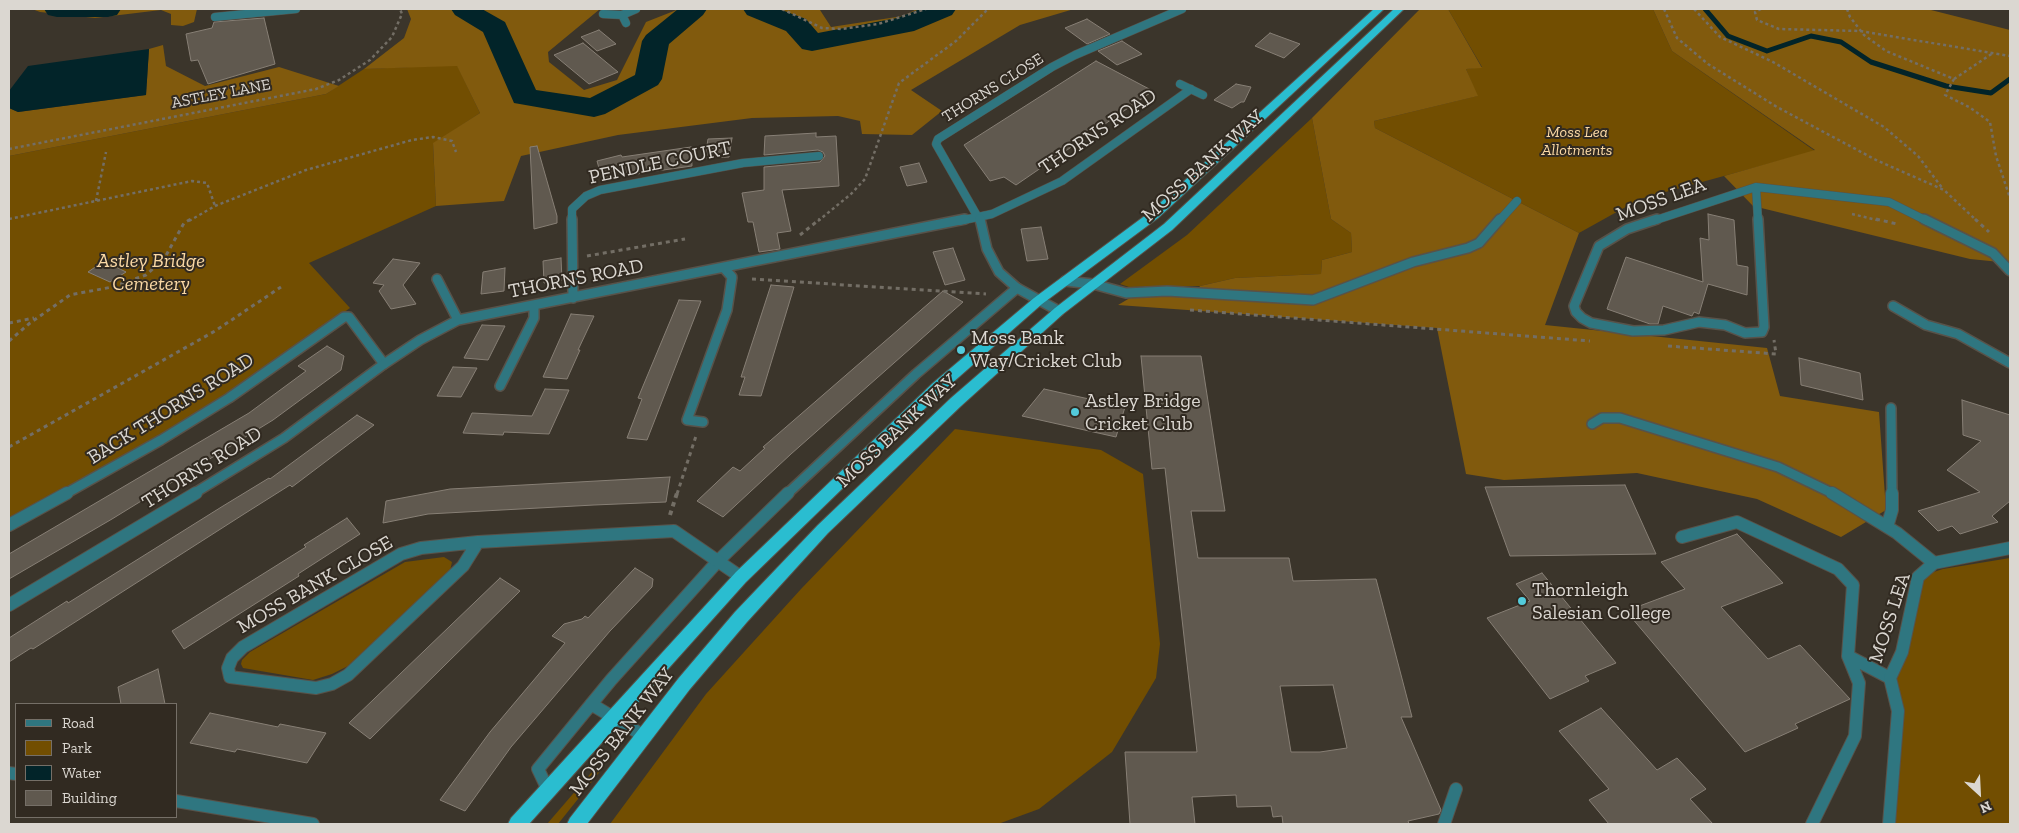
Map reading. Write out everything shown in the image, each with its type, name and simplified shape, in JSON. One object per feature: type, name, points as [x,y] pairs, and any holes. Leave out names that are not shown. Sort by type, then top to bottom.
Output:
[{"type":"highway","name":"MOSS BANK WAY","points":[[517,824],[741,577],[938,387],[1038,301],[1154,215],[1379,9]]},
{"type":"highway","name":"MOSS BANK WAY","points":[[576,824],[684,684],[741,618],[824,529],[956,402],[1058,311],[1168,227],[1399,9]]},
{"type":"street","points":[[215,17],[296,9]]},
{"type":"street","points":[[604,14],[622,15],[636,9]]},
{"type":"street","name":"THORNS CLOSE","points":[[1058,311],[1013,292],[999,272],[992,261],[979,217],[936,144],[938,139],[1075,55],[1182,9]]},
{"type":"street","points":[[622,15],[626,23]]},
{"type":"street","name":"THORNS ROAD","points":[[1180,84],[1203,95]]},
{"type":"street","name":"THORNS ROAD","points":[[9,606],[254,458],[384,364],[420,340],[458,320],[997,212],[1062,181],[1191,89]]},
{"type":"street","name":"PENDLE COURT","points":[[573,298],[572,209],[586,196],[600,190],[742,163],[819,156]]},
{"type":"street","name":"MOSS LEA","points":[[1756,187],[1764,327],[1762,332],[1744,332],[1725,326],[1699,322],[1664,330],[1633,331],[1591,323],[1576,312],[1574,306],[1599,246],[1627,228],[1756,187],[1889,202],[1993,253],[2010,271]]},
{"type":"street","points":[[1065,281],[1093,284],[1126,292],[1167,291],[1313,300],[1414,262],[1468,248],[1478,243],[1517,201]]},
{"type":"street","points":[[702,422],[687,420],[727,310],[732,277],[724,268]]},
{"type":"street","points":[[437,279],[458,320]]},
{"type":"street","name":"MOSS BANK WAY","points":[[548,790],[538,769],[591,704],[718,561],[812,469],[916,374],[1013,292]]},
{"type":"street","points":[[500,386],[534,318],[534,306]]},
{"type":"street","points":[[1893,306],[1926,325],[1958,334],[2010,363]]},
{"type":"street","name":"BACK THORNS ROAD","points":[[9,525],[168,436],[229,398],[339,320],[349,317],[384,364]]},
{"type":"street","points":[[1887,527],[1892,510],[1891,408]]},
{"type":"street","points":[[1592,424],[1602,418],[1620,418],[1778,468],[1829,491],[1887,527],[1934,563]]},
{"type":"street","points":[[1682,537],[1737,522],[1838,569],[1852,585],[1848,656],[1859,683],[1855,736],[1812,824]]},
{"type":"street","name":"MOSS BANK CLOSE","points":[[478,542],[463,566],[348,675],[332,684],[316,688],[230,677],[228,668],[232,658],[243,647],[401,554],[421,548],[478,542],[664,531],[682,534],[741,577]]},
{"type":"street","name":"MOSS LEA","points":[[1889,824],[1898,711],[1890,678],[1902,652],[1918,577],[1934,563],[2010,548]]},
{"type":"street","points":[[1848,656],[1890,678]]},
{"type":"street","points":[[591,704],[644,736]]},
{"type":"street","points":[[1444,824],[1456,789]]},
{"type":"street","points":[[178,801],[313,824]]},
{"type":"path","name":"ASTLEY LANE","points":[[9,150],[316,89],[340,80],[370,60],[392,37],[402,14],[400,9]]},
{"type":"path","points":[[782,9],[807,19],[822,28],[841,29],[894,20],[926,9]]},
{"type":"path","points":[[771,258],[851,194],[865,179],[899,83],[956,41],[988,9]]},
{"type":"path","points":[[1664,9],[1677,38],[1708,64],[1777,107],[1876,160],[1944,190]]},
{"type":"path","points":[[1694,9],[1720,37],[1773,62],[1884,127],[1918,156],[1944,190],[1990,233]]},
{"type":"path","points":[[1761,9],[1755,12],[1757,20],[1779,29],[1860,31],[2010,56]]},
{"type":"path","points":[[1847,9],[1860,31],[1886,51],[1953,80]]},
{"type":"path","points":[[1993,53],[1953,80],[1944,95],[1969,107],[1990,122],[1996,156],[2010,198]]},
{"type":"path","points":[[9,341],[37,317],[70,295],[112,287],[146,275],[164,259],[184,223],[215,206],[306,170],[412,140],[433,137],[452,141],[456,152]]},
{"type":"path","points":[[96,201],[106,152]]},
{"type":"path","points":[[9,219],[192,181],[207,183],[215,206]]},
{"type":"path","points":[[573,258],[685,239]]},
{"type":"path","points":[[732,277],[1013,292]]},
{"type":"path","points":[[9,447],[215,331],[280,287]]},
{"type":"path","points":[[9,323],[37,317]]},
{"type":"path","points":[[664,531],[702,422]]},
{"type":"green space","name":"Moss Lea Allotments","points":[[1448,9],[1653,9],[1672,51],[1815,151],[1640,199],[1579,233],[1375,128],[1374,121],[1477,96],[1466,69],[1482,67]]},
{"type":"green space","name":"Astley Bridge Cemetery","points":[[457,65],[480,113],[433,144],[436,206],[309,263],[350,308],[227,394],[159,437],[9,520],[9,156],[326,94],[364,69]]},
{"type":"green space","points":[[1312,118],[1331,219],[1351,233],[1352,252],[1322,260],[1321,274],[1235,278],[1200,286],[1129,287],[1120,284],[1187,235]]},
{"type":"green space","points":[[955,429],[1101,450],[1143,474],[1160,644],[1156,678],[1112,752],[1039,809],[998,824],[610,824],[706,694],[801,589]]},
{"type":"green space","points":[[444,557],[452,562],[450,571],[348,666],[313,680],[243,668],[242,660],[250,652],[405,562]]},
{"type":"green space","points":[[2010,558],[2010,824],[1889,824],[1898,711],[1890,678],[1918,577],[1943,569]]},
{"type":"green space","points":[[597,766],[602,769],[558,824],[547,824]]},
{"type":"shaded area","points":[[32,9],[197,9],[194,22],[183,26],[171,25],[171,14],[161,10],[95,18],[40,12]]},
{"type":"shaded area","points":[[407,9],[600,9],[548,52],[549,62],[584,90],[617,80],[646,22],[679,9],[816,9],[820,10],[831,27],[903,16],[917,9],[1074,9],[1020,25],[911,90],[942,111],[912,135],[862,134],[860,121],[838,116],[752,118],[618,135],[521,156],[504,201],[436,206],[433,143],[480,113],[457,66],[364,69],[404,38],[411,19]]},
{"type":"shaded area","points":[[1420,9],[1448,9],[1482,68],[1466,69],[1478,96],[1374,121],[1375,128],[1579,233],[1545,325],[1767,348],[1780,396],[1879,412],[1886,510],[1841,537],[1757,499],[1637,473],[1504,480],[1466,474],[1437,328],[1118,305],[1135,295],[1194,295],[1200,286],[1235,278],[1321,274],[1322,260],[1352,252],[1351,233],[1331,219],[1312,118]]},
{"type":"shaded area","points":[[1653,9],[1927,9],[2010,30],[2010,263],[1970,259],[1753,206],[1724,176],[1815,150],[1672,51]]},
{"type":"shaded area","points":[[163,45],[166,66],[205,86],[279,67],[339,86],[326,94],[9,156],[9,108],[18,112],[146,95],[149,49]]},
{"type":"water","points":[[149,49],[146,95],[18,112],[9,108],[9,91],[28,66]]},
{"type":"building","points":[[264,18],[275,64],[208,84],[198,60],[191,61],[186,34],[212,28],[214,22]]},
{"type":"building","points":[[1087,19],[1110,34],[1087,44],[1065,28]]},
{"type":"building","points":[[599,30],[616,44],[597,51],[581,37]]},
{"type":"building","points":[[1270,33],[1300,44],[1284,58],[1255,46]]},
{"type":"building","points":[[1122,41],[1142,54],[1117,65],[1098,51]]},
{"type":"building","points":[[583,43],[618,72],[589,84],[554,55]]},
{"type":"building","points":[[1096,61],[1153,91],[1016,185],[1004,177],[990,181],[964,145]]},
{"type":"building","points":[[1236,84],[1251,87],[1244,102],[1232,108],[1214,100]]},
{"type":"building","points":[[816,133],[816,137],[836,136],[839,186],[782,190],[791,231],[777,233],[780,249],[759,252],[753,222],[748,222],[742,193],[764,190],[764,167],[820,162],[825,156],[823,152],[818,150],[764,155],[765,136]]},
{"type":"building","points":[[732,138],[729,157],[705,158],[708,139]]},
{"type":"building","points":[[537,146],[557,216],[557,223],[534,229],[530,147]]},
{"type":"building","points":[[691,147],[692,166],[637,174],[637,171],[602,179],[597,161],[621,155],[622,157]]},
{"type":"building","points":[[919,163],[927,182],[907,186],[900,167]]},
{"type":"building","points":[[1708,214],[1734,220],[1737,265],[1748,267],[1747,295],[1708,284],[1699,314],[1694,312],[1692,316],[1663,306],[1658,324],[1650,324],[1607,309],[1626,257],[1703,282],[1700,238],[1709,240]]},
{"type":"building","points":[[1041,227],[1048,259],[1027,261],[1021,229]]},
{"type":"building","points":[[953,248],[965,280],[945,285],[933,252]]},
{"type":"building","points":[[561,258],[562,280],[544,283],[543,261]]},
{"type":"building","points":[[393,259],[420,263],[403,285],[416,304],[391,309],[379,291],[384,285],[373,283]]},
{"type":"building","points":[[104,261],[126,272],[110,282],[88,272]]},
{"type":"building","points":[[505,268],[504,291],[481,294],[483,272]]},
{"type":"building","points":[[771,285],[794,287],[761,396],[739,395],[745,377],[741,377]]},
{"type":"building","points":[[943,291],[963,302],[791,454],[723,517],[697,501],[733,467],[740,471],[765,448],[763,447]]},
{"type":"building","points":[[679,300],[701,301],[647,440],[627,438],[642,399],[638,398]]},
{"type":"building","points":[[571,314],[594,316],[567,379],[543,377]]},
{"type":"building","points":[[482,325],[505,326],[488,360],[464,358]]},
{"type":"building","points":[[327,346],[344,356],[341,370],[273,420],[112,519],[9,579],[9,554],[249,413],[306,371],[298,366]]},
{"type":"building","points":[[1141,356],[1201,356],[1225,511],[1191,511],[1198,558],[1289,558],[1293,581],[1376,579],[1412,717],[1401,717],[1441,810],[1439,814],[1408,821],[1409,824],[1283,824],[1282,816],[1273,817],[1271,806],[1237,807],[1236,795],[1192,797],[1195,824],[1130,824],[1125,752],[1197,752],[1165,468],[1152,469]],"holes":[[[1333,685],[1347,748],[1320,752],[1291,752],[1280,686]]]},
{"type":"building","points":[[1799,358],[1860,373],[1863,400],[1801,385]]},
{"type":"building","points":[[453,367],[477,368],[461,397],[437,396]]},
{"type":"building","points":[[545,389],[569,390],[549,434],[504,432],[503,435],[463,433],[472,413],[532,416]]},
{"type":"building","name":"Astley Bridge Cricket Club","points":[[1044,389],[1125,407],[1116,437],[1022,416]]},
{"type":"building","points":[[1962,400],[2010,415],[2010,501],[1992,516],[1998,522],[1960,534],[1952,526],[1938,531],[1918,511],[1980,492],[1947,470],[1981,441],[1963,435]]},
{"type":"building","points":[[357,415],[374,425],[292,487],[290,485],[33,649],[31,648],[9,662],[9,638],[270,479]]},
{"type":"building","points":[[670,477],[666,502],[428,514],[383,523],[386,501],[450,489]]},
{"type":"building","points":[[1625,485],[1656,554],[1510,556],[1485,487]]},
{"type":"building","points":[[347,518],[360,534],[298,574],[299,576],[184,649],[172,631],[306,547],[304,545]]},
{"type":"building","points":[[1737,534],[1783,583],[1721,607],[1768,659],[1800,645],[1850,699],[1795,724],[1798,728],[1745,752],[1626,611],[1685,589],[1661,562]]},
{"type":"building","points":[[635,568],[653,579],[652,587],[610,631],[511,747],[465,811],[440,800],[490,732],[565,643],[552,636],[564,624],[582,619],[585,616],[588,618]]},
{"type":"building","points":[[1542,573],[1616,663],[1585,676],[1589,681],[1550,699],[1487,618],[1530,601],[1516,584]]},
{"type":"building","points":[[500,578],[520,591],[370,739],[349,723]]},
{"type":"building","points":[[158,669],[165,703],[121,703],[118,687]]},
{"type":"building","points":[[1601,708],[1657,770],[1677,758],[1706,789],[1690,799],[1713,824],[1609,824],[1589,800],[1609,789],[1559,731]]},
{"type":"building","points":[[210,713],[278,727],[280,724],[326,733],[307,763],[237,749],[235,752],[190,743]]},
{"type":"waterway","points":[[57,9],[108,9]]},
{"type":"waterway","points":[[464,9],[495,28],[524,97],[594,108],[648,79],[656,41],[694,9]]},
{"type":"waterway","points":[[756,9],[796,25],[812,43],[904,25],[943,9]]},
{"type":"waterway","points":[[1705,9],[1728,36],[1767,51],[1811,36],[1841,42],[1871,62],[1946,86],[1991,93],[2010,79]]},
{"type":"place","name":"Moss Bank Way/Cricket Club","points":[[961,350]]},
{"type":"place","name":"Astley Bridge Cricket Club","points":[[1075,412]]},
{"type":"place","name":"Thornleigh Salesian College","points":[[1522,601]]}]
